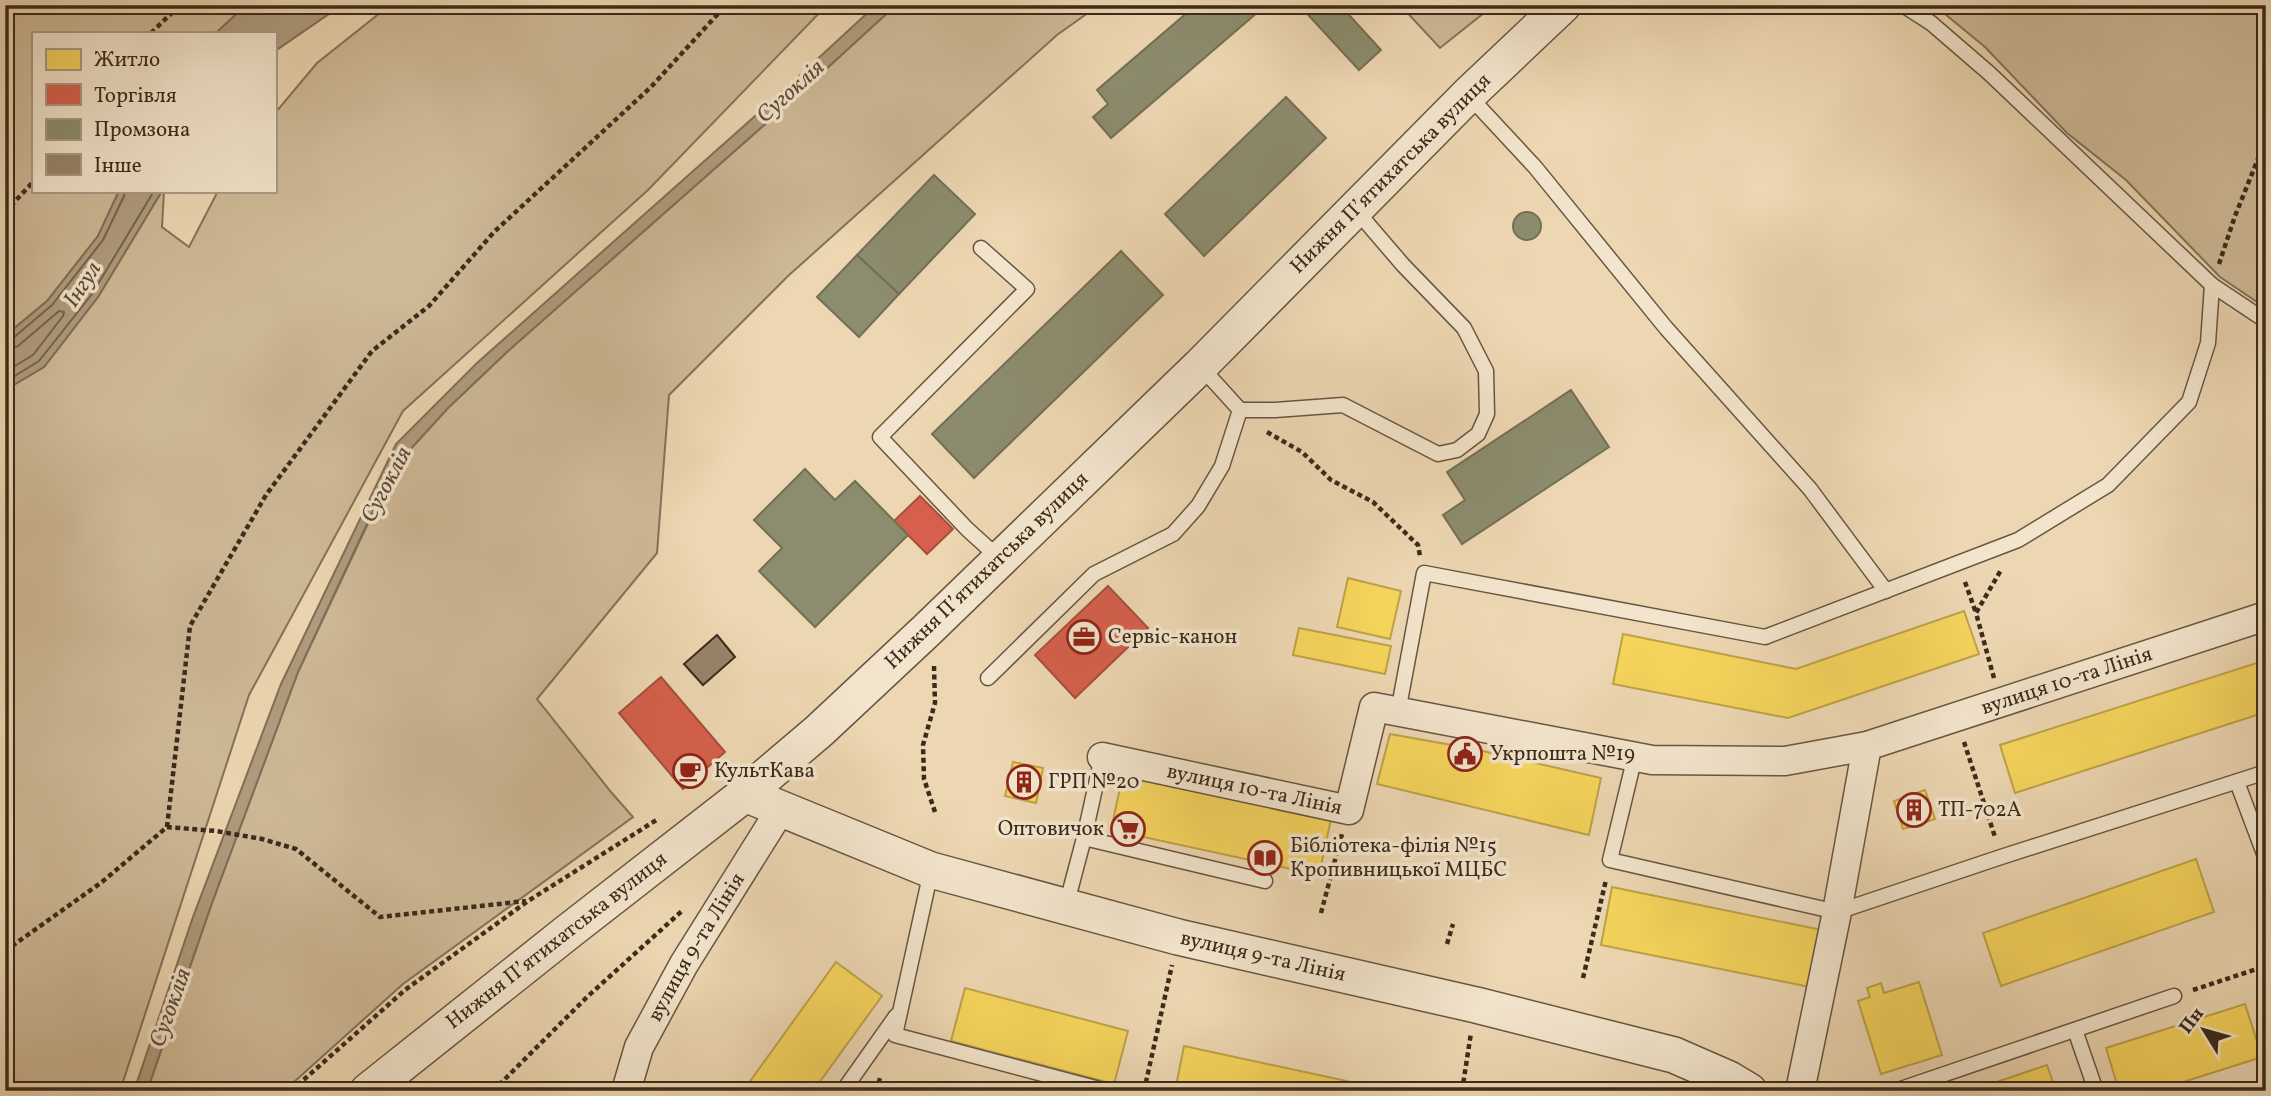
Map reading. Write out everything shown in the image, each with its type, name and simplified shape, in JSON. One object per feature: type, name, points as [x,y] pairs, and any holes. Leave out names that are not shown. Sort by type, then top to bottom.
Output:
[{"type":"street","name":"Нижня Пʼятихатська вулиця","points":[[368,1091],[745,794],[819,730],[1200,366],[1468,95],[1563,5]]},
{"type":"street","name":"вулиця 10-та Лінія","points":[[1102,757],[1349,810],[1374,707],[1652,760],[1785,761],[1867,746],[2266,616]]},
{"type":"street","points":[[1800,1091],[1837,912],[1867,746]]},
{"type":"street","name":"вулиця 9-та Лінія","points":[[745,794],[932,870],[1178,937],[1476,1005],[1674,1055],[1729,1079],[1749,1091]]},
{"type":"street","name":"вулиця 9-та Лінія","points":[[626,1091],[639,1047],[678,976],[781,809]]},
{"type":"lane","points":[[1903,5],[1931,23],[1989,73],[2212,285],[2266,321]]},
{"type":"lane","points":[[1468,95],[1535,167],[1666,328],[1810,489],[1886,592]]},
{"type":"lane","points":[[1200,366],[1240,410],[1343,405],[1438,454],[1457,450],[1478,434],[1487,414],[1486,370],[1464,328],[1403,265],[1355,209]]},
{"type":"lane","points":[[981,248],[1027,289],[880,437],[967,529],[1000,559]]},
{"type":"lane","points":[[1398,712],[1424,573],[1765,637],[2018,540],[2108,485],[2189,402],[2208,343],[2212,285]]},
{"type":"lane","points":[[988,678],[1094,574],[1173,534],[1198,506],[1222,466],[1240,410]]},
{"type":"lane","points":[[1634,756],[1610,860],[1837,912],[2266,772]]},
{"type":"lane","points":[[1065,908],[1102,757]]},
{"type":"lane","points":[[2237,782],[2266,859]]},
{"type":"lane","points":[[1084,838],[1265,881]]},
{"type":"lane","points":[[932,870],[895,1035],[1107,1091]]},
{"type":"lane","points":[[1895,1091],[2174,996]]},
{"type":"lane","points":[[843,1091],[901,1009]]},
{"type":"lane","points":[[2074,1030],[2096,1091]]},
{"type":"path","points":[[152,32],[180,5]]},
{"type":"path","points":[[5,951],[102,882],[167,827],[190,626],[266,495],[372,351],[429,306],[494,232],[651,87],[726,5]]},
{"type":"path","points":[[2212,285],[2235,216],[2266,139]]},
{"type":"path","points":[[5,212],[32,183]]},
{"type":"path","points":[[1240,410],[1270,434],[1302,452],[1331,480],[1373,502],[1418,545],[1424,573]]},
{"type":"path","points":[[1976,613],[2018,540]]},
{"type":"path","points":[[1959,564],[2001,702]]},
{"type":"path","points":[[927,629],[935,670],[935,703],[923,745],[924,779],[934,812]]},
{"type":"path","points":[[1957,718],[2001,857]]},
{"type":"path","points":[[1321,913],[1349,810]]},
{"type":"path","points":[[291,1091],[405,990],[528,901],[668,812]]},
{"type":"path","points":[[167,827],[216,831],[262,839],[296,849],[380,917],[528,901]]},
{"type":"path","points":[[1583,978],[1610,860]]},
{"type":"path","points":[[494,1091],[587,998],[688,905]]},
{"type":"path","points":[[1447,944],[1453,924]]},
{"type":"path","points":[[1144,1091],[1178,937]]},
{"type":"path","points":[[2174,996],[2266,966]]},
{"type":"path","points":[[1462,1091],[1476,1005]]},
{"type":"path","points":[[876,1091],[881,1076]]},
{"type":"shaded area","points":[[5,5],[246,5],[217,32],[32,32],[32,192],[119,192],[98,236],[47,301],[5,336]]},
{"type":"shaded area","points":[[390,5],[827,5],[648,190],[403,411],[249,695],[120,1091],[5,1091],[5,390],[44,367],[98,297],[161,192],[164,192],[162,227],[189,247],[217,192],[276,192],[276,112],[317,63]]},
{"type":"shaded area","points":[[896,5],[1099,5],[1057,35],[788,276],[669,395],[657,553],[537,699],[633,817],[403,984],[284,1091],[147,1091],[212,903],[298,672],[381,496],[406,454],[448,408],[508,351]]},
{"type":"shaded area","points":[[1400,5],[1494,5],[1440,48]]},
{"type":"shaded area","points":[[1934,5],[2266,5],[2266,308],[2220,277],[2126,180],[2067,133],[1985,47]]},
{"type":"water","points":[[246,5],[342,5],[276,50],[276,32],[217,32]]},
{"type":"water","name":"Сугоклія","points":[[876,5],[896,5],[508,351],[448,408],[406,454],[380,496],[298,672],[212,903],[147,1091],[134,1091],[193,917],[281,684],[396,444],[477,363]]},
{"type":"water","name":"Інгул","points":[[119,192],[161,192],[98,297],[44,367],[5,390],[5,336],[47,301],[98,236]]},
{"type":"building: Житло","points":[[1348,578],[1401,591],[1390,639],[1337,627]]},
{"type":"building: Житло","points":[[1964,611],[1979,654],[1788,718],[1613,684],[1623,634],[1796,669]]},
{"type":"building: Житло","points":[[1299,628],[1391,646],[1385,674],[1293,655]]},
{"type":"building: Житло","points":[[2266,660],[2266,712],[2015,793],[2000,745]]},
{"type":"building: Житло","points":[[1390,734],[1474,749],[1601,778],[1589,835],[1377,784]]},
{"type":"building: Житло","name":"ГРП №20","points":[[1013,762],[1043,768],[1036,803],[1005,796]]},
{"type":"building: Житло","points":[[1123,774],[1331,819],[1319,875],[1111,830]]},
{"type":"building: Житло","name":"ТП-702А","points":[[1925,790],[1935,819],[1903,829],[1894,801]]},
{"type":"building: Житло","points":[[2196,859],[2214,912],[2001,986],[1983,933]]},
{"type":"building: Житло","points":[[1612,887],[1822,930],[1810,987],[1601,945]]},
{"type":"building: Житло","points":[[836,962],[882,996],[813,1091],[743,1091]]},
{"type":"building: Житло","points":[[1919,982],[1942,1055],[1881,1074],[1858,1001],[1870,997],[1867,988],[1881,983],[1884,993]]},
{"type":"building: Житло","points":[[965,988],[1128,1031],[1114,1084],[951,1041]]},
{"type":"building: Житло","points":[[2245,1004],[2262,1057],[2155,1091],[2119,1091],[2106,1048]]},
{"type":"building: Житло","points":[[1184,1046],[1393,1091],[1175,1091]]},
{"type":"building: Житло","points":[[2047,1065],[2056,1091],[1970,1091]]},
{"type":"building: Торгівля","points":[[920,496],[953,529],[927,554],[894,521]]},
{"type":"building: Торгівля","points":[[1108,586],[1148,628],[1075,698],[1035,655]]},
{"type":"building: Торгівля","points":[[661,677],[725,752],[683,789],[619,713]]},
{"type":"building: Промзона","points":[[1196,5],[1265,6],[1111,138],[1093,117],[1108,104],[1097,90]]},
{"type":"building: Промзона","points":[[1299,5],[1340,5],[1381,50],[1359,70]]},
{"type":"building: Промзона","points":[[1286,97],[1326,138],[1204,256],[1165,214]]},
{"type":"building: Промзона","points":[[934,175],[975,214],[899,294],[857,255]]},
{"type":"building: Промзона","points":[[1527,212],[1537,216],[1541,226],[1537,236],[1527,240],[1517,236],[1513,226],[1517,216]]},
{"type":"building: Промзона","points":[[1121,251],[1163,295],[974,478],[932,434]]},
{"type":"building: Промзона","points":[[857,255],[899,294],[859,337],[817,297]]},
{"type":"building: Промзона","points":[[1571,390],[1609,447],[1462,544],[1443,515],[1465,500],[1447,472]]},
{"type":"building: Промзона","points":[[805,469],[835,500],[855,481],[908,535],[815,627],[759,571],[782,548],[754,520]]},
{"type":"building: Інше","points":[[717,635],[735,657],[703,685],[684,664]]},
{"type":"place","name":"Сервіс-канон","points":[[1084,637]]},
{"type":"place","name":"Укрпошта №19","points":[[1465,754]]},
{"type":"place","name":"КультКава","points":[[690,771]]},
{"type":"place","name":"ГРП №20","points":[[1024,782]]},
{"type":"place","name":"ТП-702А","points":[[1914,810]]},
{"type":"place","name":"Оптовичок","points":[[1128,829]]},
{"type":"place","name":"Бібліотека-філія №15 Кропивницької МЦБС","points":[[1265,858]]}]
